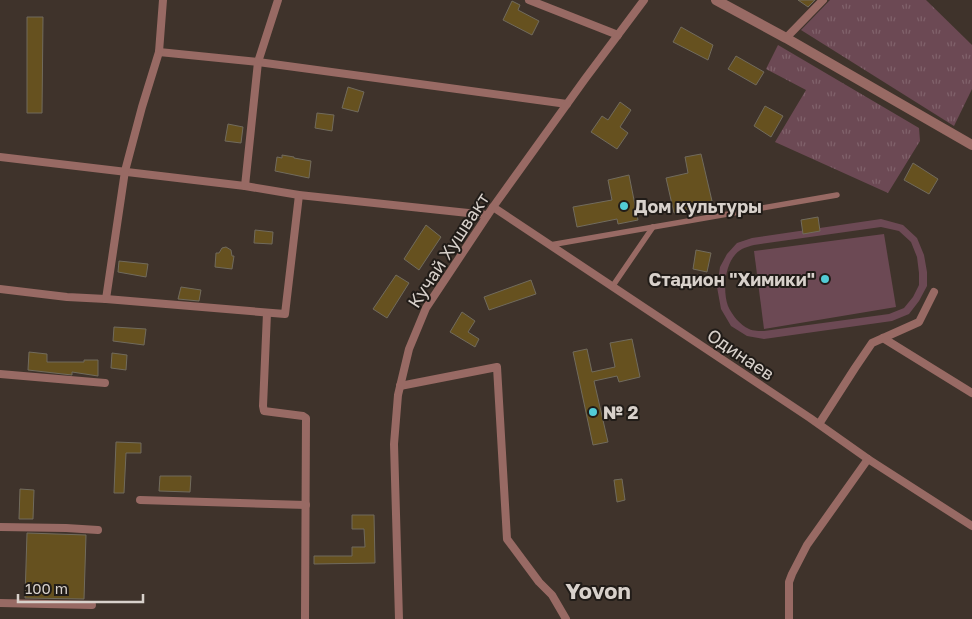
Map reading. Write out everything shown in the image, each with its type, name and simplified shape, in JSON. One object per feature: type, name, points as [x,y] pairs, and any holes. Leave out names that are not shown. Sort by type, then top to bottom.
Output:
[{"type":"street","points":[[106,299],[125,172],[159,52],[163,0]]},
{"type":"street","points":[[245,186],[258,62],[278,0]]},
{"type":"street","points":[[529,0],[618,35]]},
{"type":"street","name":"Кучай Хушвакт","points":[[399,619],[394,444],[398,395],[409,349],[426,308],[487,215],[644,0]]},
{"type":"street","points":[[716,0],[972,144]]},
{"type":"street","points":[[786,38],[824,0]]},
{"type":"street","points":[[159,52],[258,62],[567,104]]},
{"type":"street","points":[[0,157],[245,186],[299,195],[487,215]]},
{"type":"street","points":[[0,289],[67,297],[285,314],[299,195]]},
{"type":"street","points":[[550,245],[837,195]]},
{"type":"street","name":"Одинаев","points":[[493,207],[819,424],[868,459],[972,526]]},
{"type":"street","points":[[612,287],[653,227]]},
{"type":"street","points":[[819,424],[872,343],[918,322],[934,292]]},
{"type":"street","points":[[267,313],[264,411],[306,418],[305,619]]},
{"type":"street","points":[[883,338],[972,393]]},
{"type":"street","points":[[400,386],[497,367],[507,539],[539,582],[552,595],[566,619]]},
{"type":"street","points":[[0,374],[105,383]]},
{"type":"street","points":[[789,619],[789,582],[792,574],[807,545],[868,459]]},
{"type":"street","points":[[140,500],[306,505]]},
{"type":"street","points":[[0,527],[98,530]]},
{"type":"street","points":[[0,603],[92,605]]},
{"type":"green space","points":[[830,0],[926,0],[972,45],[972,89],[954,126],[801,30]]},
{"type":"green space","points":[[778,45],[919,128],[920,141],[888,193],[775,142],[806,90],[766,69]]},
{"type":"green space","points":[[881,219],[903,225],[917,238],[924,255],[927,286],[909,314],[892,321],[764,339],[747,336],[731,326],[721,309],[717,287],[720,267],[727,254],[737,243],[752,238]],"holes":[[[881,227],[899,231],[911,242],[917,257],[919,273],[919,285],[913,297],[904,308],[889,314],[756,331],[742,325],[728,306],[725,291],[726,274],[736,253],[744,248]]]},
{"type":"green space","name":"Стадион \"Химики\"","points":[[884,234],[896,307],[764,329],[754,251]]},
{"type":"building","points":[[798,0],[815,0],[808,7]]},
{"type":"building","points":[[512,1],[520,5],[518,10],[539,21],[532,35],[503,20]]},
{"type":"building","points":[[27,17],[43,17],[42,113],[27,113]]},
{"type":"building","points":[[681,27],[713,45],[708,60],[673,42]]},
{"type":"building","points":[[736,56],[764,72],[756,85],[728,69]]},
{"type":"building","points":[[348,87],[364,92],[358,112],[342,108]]},
{"type":"building","points":[[620,102],[631,110],[620,127],[628,133],[617,149],[591,132],[602,116],[608,120]]},
{"type":"building","points":[[765,106],[783,116],[771,137],[754,126]]},
{"type":"building","points":[[317,113],[334,115],[332,131],[315,128]]},
{"type":"building","points":[[228,124],[243,127],[241,143],[225,141]]},
{"type":"building","points":[[701,154],[712,201],[690,206],[691,209],[674,213],[666,178],[688,173],[685,157]]},
{"type":"building","points":[[282,155],[311,161],[309,178],[275,171],[277,157],[282,158]]},
{"type":"building","points":[[913,163],[938,179],[929,194],[904,180]]},
{"type":"building","points":[[629,175],[638,220],[618,224],[617,219],[577,227],[573,207],[612,200],[608,180]]},
{"type":"building","name":"Стадион \"Химики\"","points":[[818,217],[820,231],[803,234],[801,220]]},
{"type":"building","points":[[426,225],[441,237],[419,270],[404,259]]},
{"type":"building","points":[[255,230],[273,232],[272,244],[254,243]]},
{"type":"building","points":[[226,247],[231,250],[232,256],[234,256],[232,269],[215,267],[216,253],[219,253],[222,248]]},
{"type":"building","points":[[696,250],[711,253],[707,272],[693,269]]},
{"type":"building","points":[[119,261],[148,264],[146,277],[118,272]]},
{"type":"building","points":[[396,275],[409,283],[387,318],[373,309]]},
{"type":"building","points":[[531,280],[536,294],[489,310],[484,297]]},
{"type":"building","points":[[181,287],[201,290],[199,301],[178,299]]},
{"type":"building","points":[[462,312],[475,321],[468,332],[479,339],[475,347],[450,332]]},
{"type":"building","points":[[114,327],[146,329],[144,345],[113,341]]},
{"type":"building","name":"№ 2","points":[[632,339],[640,377],[619,382],[617,376],[594,381],[608,442],[593,445],[573,352],[587,349],[592,372],[615,367],[610,343]]},
{"type":"building","points":[[29,352],[47,354],[47,362],[98,360],[98,376],[72,372],[72,375],[28,370]]},
{"type":"building","points":[[112,353],[127,355],[126,370],[111,368]]},
{"type":"building","points":[[116,442],[141,443],[141,453],[126,453],[124,493],[114,493]]},
{"type":"building","points":[[160,476],[191,476],[190,492],[159,491]]},
{"type":"building","points":[[622,479],[625,500],[617,502],[614,480]]},
{"type":"building","points":[[20,489],[34,490],[33,519],[19,519]]},
{"type":"building","points":[[352,515],[374,515],[375,563],[314,564],[314,556],[352,556],[352,547],[365,547],[364,529],[352,529]]},
{"type":"building","points":[[27,533],[86,535],[84,599],[25,598]]},
{"type":"place","name":"Дом культуры","points":[[624,206]]},
{"type":"place","name":"Стадион \"Химики\"","points":[[825,279]]},
{"type":"place","name":"№ 2","points":[[593,412]]},
{"type":"district","name":"Yovon","points":[[598,590]]}]
